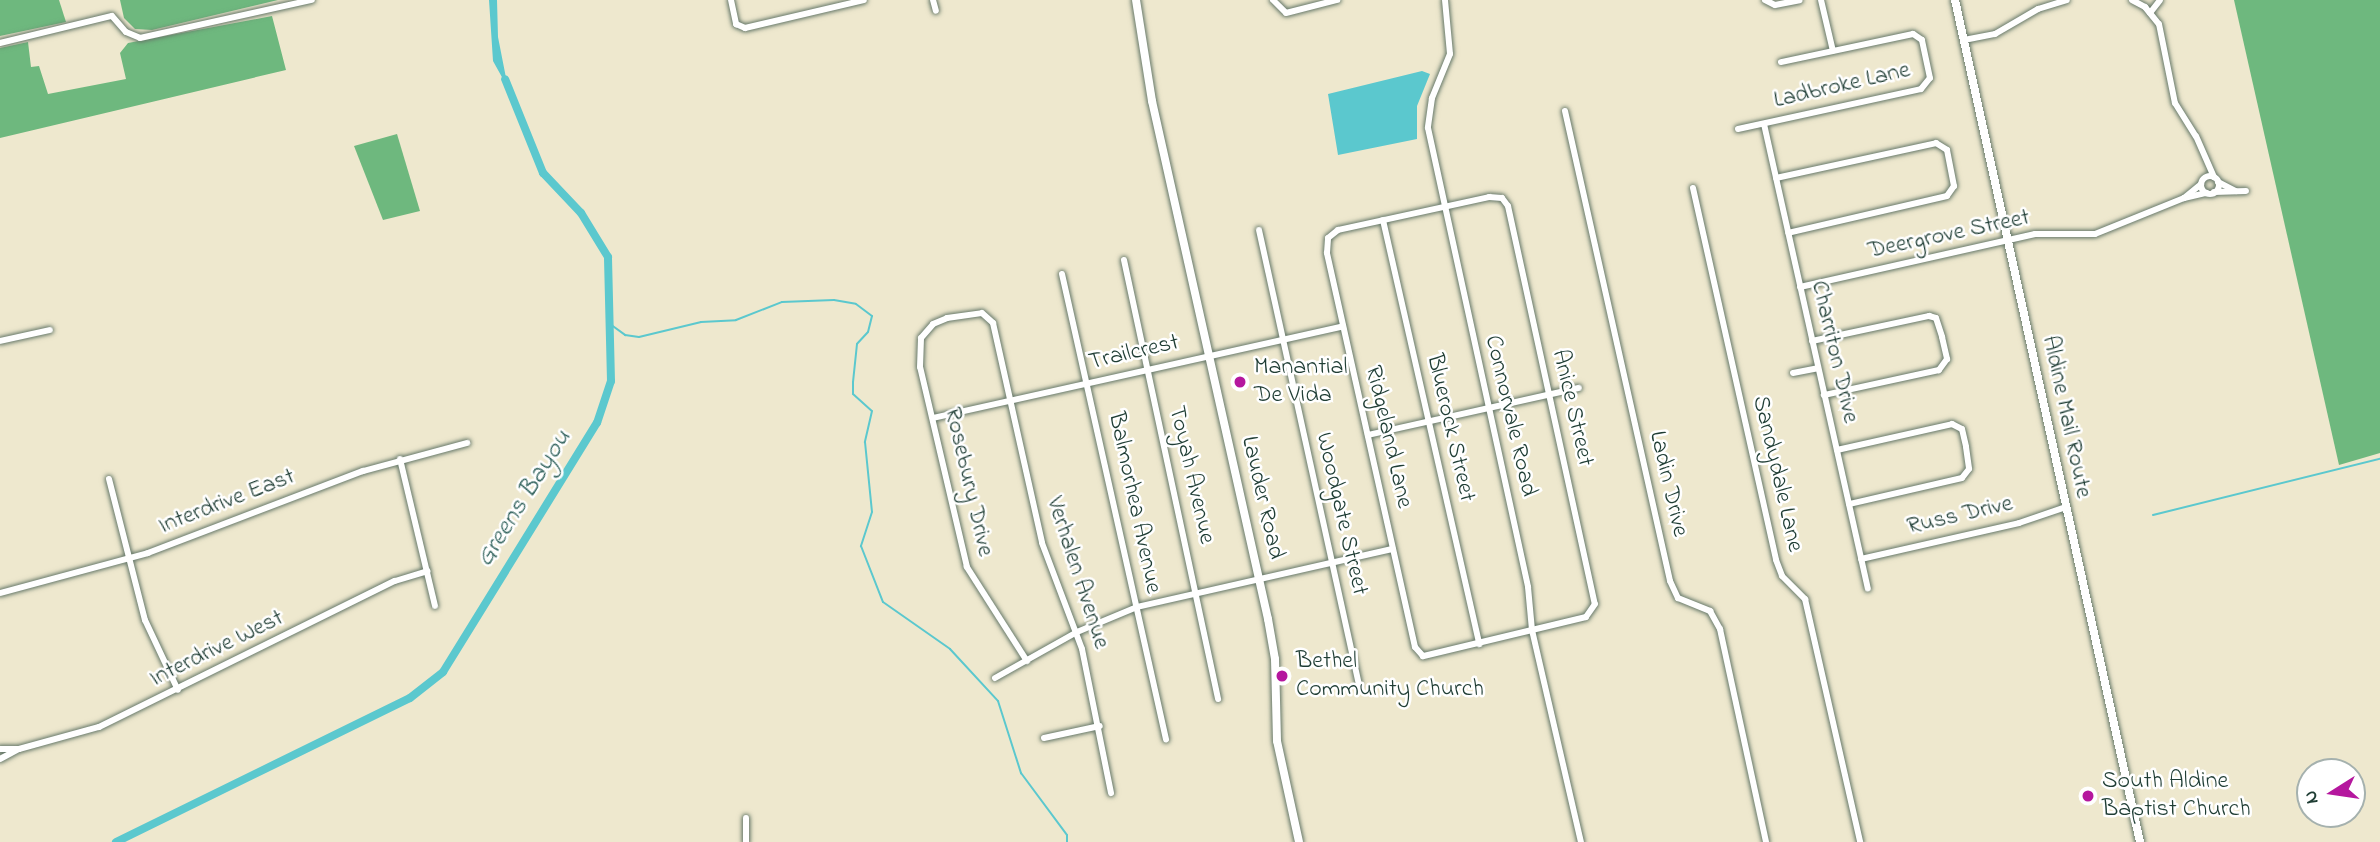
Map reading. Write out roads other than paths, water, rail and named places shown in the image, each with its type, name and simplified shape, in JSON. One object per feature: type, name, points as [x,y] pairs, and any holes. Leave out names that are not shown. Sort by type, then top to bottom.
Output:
[{"type":"main road","name":"Lauder Road","points":[[1136,0],[1152,101],[1260,580],[1275,659],[1277,741],[1299,842]]},
{"type":"main road","name":"Aldine Mail Route","points":[[1955,0],[2140,842]]},
{"type":"street","points":[[0,43],[112,16],[139,38],[312,0]]},
{"type":"street","points":[[731,0],[740,27],[864,0]]},
{"type":"street","points":[[933,0],[936,10]]},
{"type":"street","points":[[1273,0],[1279,10],[1333,1]]},
{"type":"street","name":"Connorvale Road","points":[[1445,0],[1450,54],[1428,114],[1444,207],[1528,587],[1532,630],[1581,842]]},
{"type":"street","points":[[1767,1],[1800,0]]},
{"type":"street","points":[[1781,62],[1833,51],[1821,0]]},
{"type":"street","points":[[1964,40],[1995,34],[2038,9],[2067,0]]},
{"type":"street","points":[[2132,0],[2150,13],[2165,38],[2175,103],[2216,180]]},
{"type":"street","points":[[2150,13],[2160,0]]},
{"type":"street","name":"Ladbroke Lane","points":[[1738,129],[1920,89],[1929,81],[1922,40],[1913,34],[1833,51]]},
{"type":"street","name":"Ladin Drive","points":[[1565,111],[1670,581],[1678,598],[1710,611],[1720,629],[1766,842]]},
{"type":"street","name":"Charriton Drive","points":[[1764,124],[1868,589]]},
{"type":"street","points":[[1776,178],[1936,143],[1945,147],[1951,167],[1954,186],[1947,196],[1788,233]]},
{"type":"street","points":[[2205,159],[2203,181],[2210,193]]},
{"type":"street","points":[[2203,181],[2216,180]]},
{"type":"street","points":[[2210,193],[2216,180]]},
{"type":"street","name":"Deergrove Street","points":[[2216,180],[2236,191]]},
{"type":"street","name":"Deergrove Street","points":[[2184,198],[2203,181]]},
{"type":"street","name":"Sandydale Lane","points":[[1693,188],[1776,559],[1782,576],[1805,598],[1860,842]]},
{"type":"street","name":"Deergrove Street","points":[[1800,287],[2035,234],[2095,234],[2184,198],[2246,191]]},
{"type":"street","name":"Anice Street","points":[[1444,207],[1489,197],[1503,199],[1550,395],[1595,604],[1592,613],[1581,618],[1532,630]]},
{"type":"street","points":[[1383,220],[1444,207]]},
{"type":"street","name":"Ridgeland Lane","points":[[1383,220],[1338,230],[1328,238],[1327,253],[1393,549],[1420,654],[1479,644]]},
{"type":"street","name":"Bluerock Street","points":[[1383,220],[1479,644]]},
{"type":"street","name":"Woodgate Street","points":[[1259,230],[1359,682]]},
{"type":"street","name":"Toyah Avenue","points":[[1124,260],[1198,593],[1218,699]]},
{"type":"street","name":"Balmorhea Avenue","points":[[1062,274],[1167,740]]},
{"type":"street","name":"Verhalen Avenue","points":[[921,338],[933,324],[947,318],[982,313],[993,323],[1042,543],[1077,632],[1100,726],[1111,793]]},
{"type":"street","points":[[1812,341],[1930,316],[1937,318],[1947,359],[1939,370],[1824,395]]},
{"type":"street","name":"Trailcrest","points":[[933,418],[1343,326]]},
{"type":"street","points":[[0,341],[50,330]]},
{"type":"street","name":"Rosebury Drive","points":[[921,338],[920,367],[967,567],[1027,661]]},
{"type":"street","points":[[1793,373],[1818,368]]},
{"type":"street","points":[[1368,435],[1579,388]]},
{"type":"street","points":[[1837,450],[1952,424],[1962,429],[1969,470],[1962,478],[1849,504]]},
{"type":"street","name":"Interdrive East","points":[[0,593],[128,559],[400,458],[467,443]]},
{"type":"street","points":[[400,458],[435,606]]},
{"type":"street","points":[[109,479],[145,620],[178,690]]},
{"type":"street","name":"Russ Drive","points":[[1861,559],[2020,523],[2066,507]]},
{"type":"street","points":[[996,678],[1077,632],[1137,607],[1393,549]]},
{"type":"street","name":"Interdrive West","points":[[0,759],[19,749],[99,727],[395,582],[426,570]]},
{"type":"street","points":[[1479,644],[1532,630]]},
{"type":"street","points":[[1044,738],[1100,726]]},
{"type":"street","name":"Interdrive West","points":[[0,748],[19,749]]},
{"type":"street","points":[[746,818],[746,842]]},
{"type":"water","points":[[489,0],[497,0],[498,37],[508,88],[493,61]]},
{"type":"water","points":[[1422,71],[1430,74],[1417,106],[1417,139],[1338,155],[1328,94]]},
{"type":"waterway","name":"Greens Bayou","points":[[116,842],[410,698],[443,672],[597,423],[611,381],[608,257],[581,213],[543,173],[505,79]]},
{"type":"waterway","points":[[610,324],[625,335],[639,337],[701,322],[736,320],[782,302],[834,300],[856,304],[872,316],[868,332],[857,344],[853,382],[853,394],[872,411],[865,442],[872,512],[861,546],[883,602],[950,649],[998,701],[1021,773],[1067,835],[1067,842]]},
{"type":"waterway","points":[[2153,515],[2380,459]]},
{"type":"place","name":"Manantial De Vida","points":[[1240,382]]},
{"type":"place","name":"Bethel Community Church","points":[[1282,676]]},
{"type":"place","name":"South Aldine Baptist Church","points":[[2088,796]]}]
